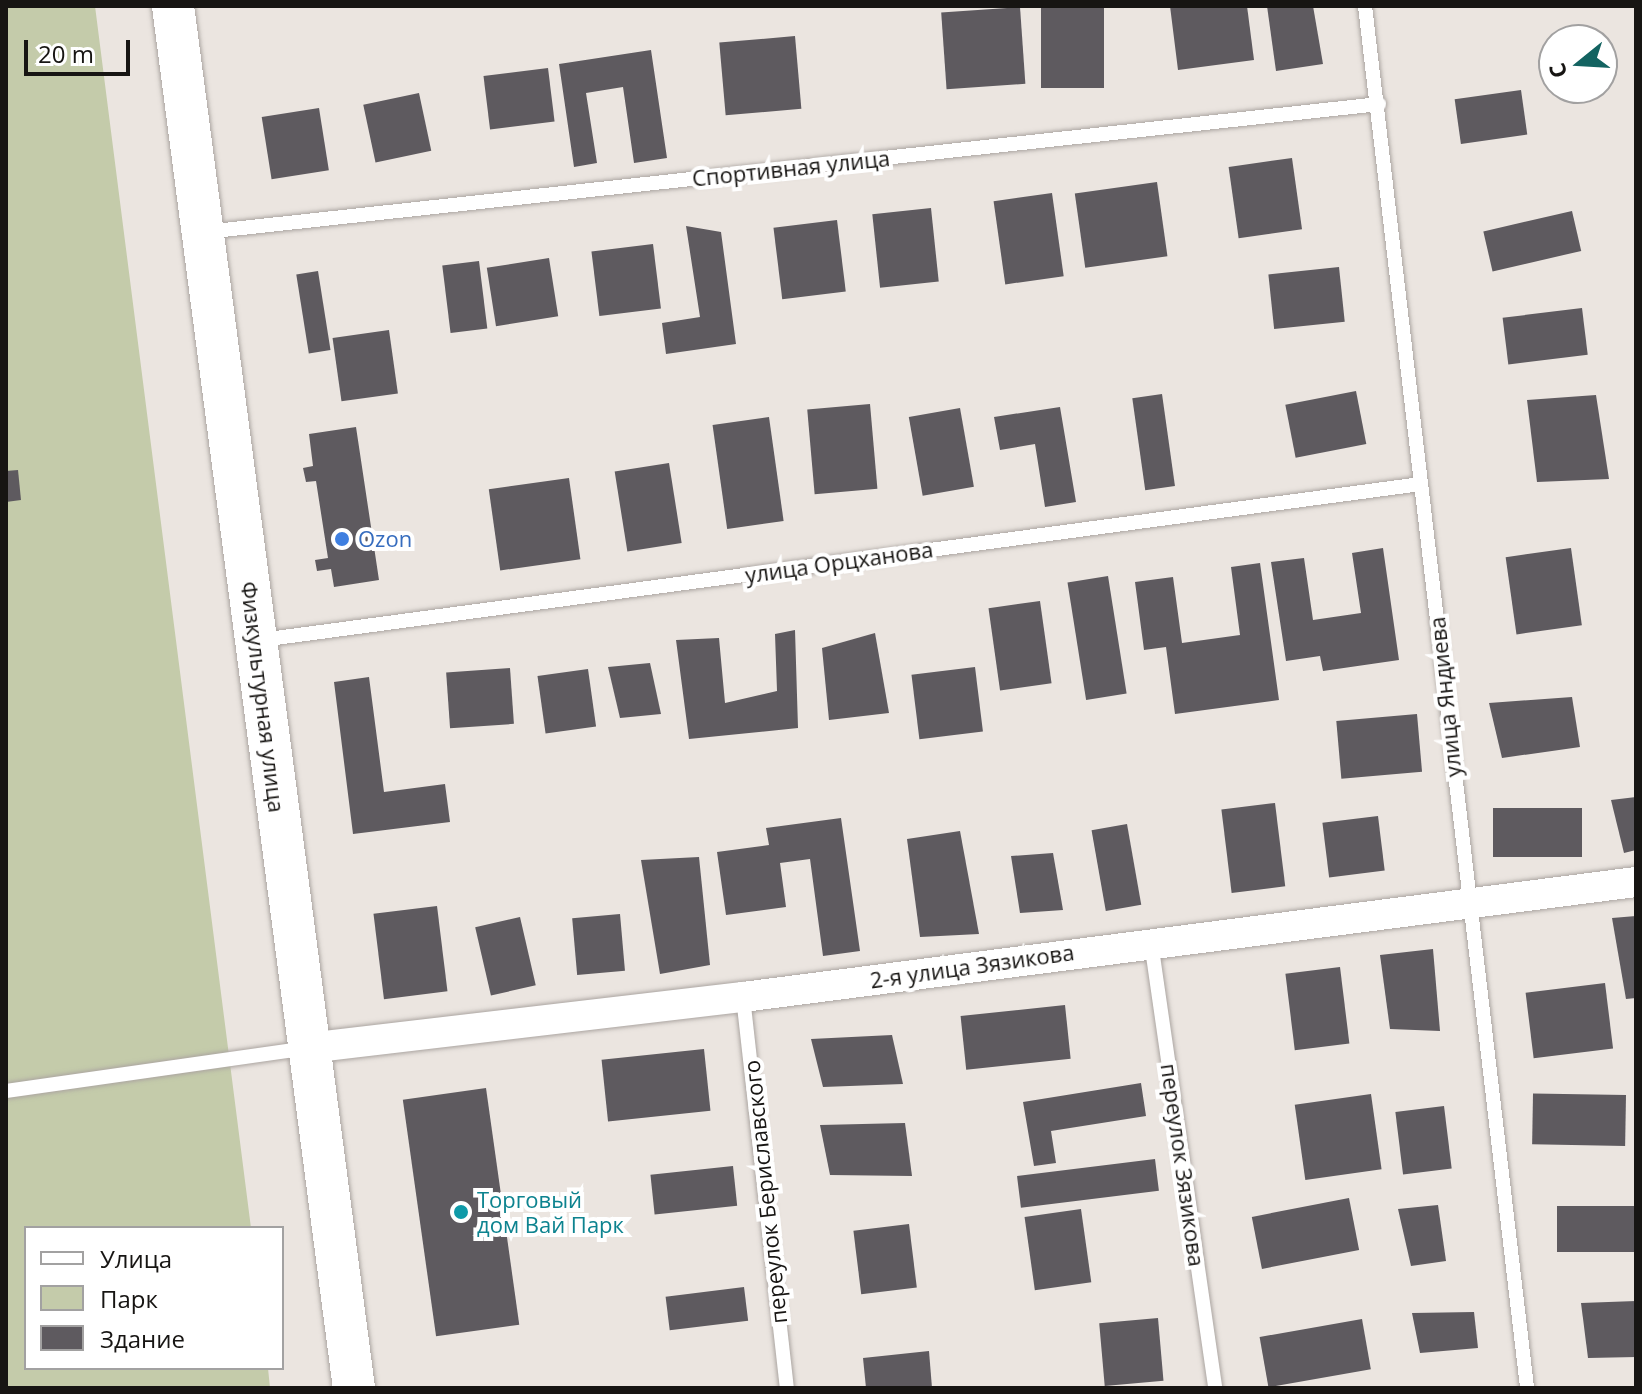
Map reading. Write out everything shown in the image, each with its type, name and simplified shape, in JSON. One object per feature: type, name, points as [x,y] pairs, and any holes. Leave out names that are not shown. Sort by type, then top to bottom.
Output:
[{"type":"main road","name":"Физкультурная улица","points":[[173,6],[354,1388]]},
{"type":"street","name":"2-я улица Зязикова","points":[[308,1048],[743,997],[1151,942],[1636,882]]},
{"type":"lane","name":"улица Яндиева","points":[[1365,6],[1379,104],[1468,902],[1527,1388]]},
{"type":"lane","name":"Спортивная улица","points":[[204,232],[1379,104]]},
{"type":"lane","name":"улица Орцханова","points":[[256,641],[1421,484]]},
{"type":"lane","name":"переулок Зязикова","points":[[1151,942],[1215,1388]]},
{"type":"lane","name":"переулок Бериславского","points":[[743,997],[787,1388]]},
{"type":"lane","points":[[6,1091],[308,1048]]},
{"type":"green space","points":[[6,6],[95,6],[251,1226],[24,1226],[24,1370],[268,1370],[270,1388],[6,1388]]},
{"type":"building","points":[[1041,6],[1104,6],[1104,88],[1041,88]]},
{"type":"building","points":[[1170,6],[1247,6],[1254,60],[1178,70]]},
{"type":"building","points":[[1267,6],[1313,6],[1323,64],[1276,71]]},
{"type":"building","points":[[1020,7],[1025,84],[947,89],[941,13]]},
{"type":"building","points":[[795,36],[801,109],[726,115],[719,43]]},
{"type":"building","points":[[651,50],[667,158],[634,163],[623,87],[586,93],[597,163],[574,167],[559,64]]},
{"type":"building","points":[[548,68],[555,122],[490,130],[483,76]]},
{"type":"building","points":[[1521,90],[1527,135],[1461,144],[1455,99]]},
{"type":"building","points":[[419,93],[431,151],[376,163],[363,105]]},
{"type":"building","points":[[319,108],[329,170],[272,179],[262,117]]},
{"type":"building","points":[[1292,158],[1302,229],[1239,238],[1229,167]]},
{"type":"building","points":[[1157,182],[1167,256],[1085,268],[1075,194]]},
{"type":"building","points":[[1052,193],[1064,276],[1005,284],[994,201]]},
{"type":"building","points":[[931,208],[939,282],[880,288],[872,214]]},
{"type":"building","points":[[1572,211],[1581,251],[1493,271],[1483,231]]},
{"type":"building","points":[[837,220],[846,291],[782,299],[773,228]]},
{"type":"building","points":[[686,226],[721,232],[736,344],[666,354],[662,323],[700,317]]},
{"type":"building","points":[[653,244],[661,309],[599,316],[591,252]]},
{"type":"building","points":[[549,258],[558,316],[496,326],[487,268]]},
{"type":"building","points":[[479,261],[487,328],[451,333],[442,266]]},
{"type":"building","points":[[1339,267],[1345,322],[1274,329],[1268,274]]},
{"type":"building","points":[[318,271],[331,350],[309,353],[296,274]]},
{"type":"building","points":[[1582,308],[1588,355],[1508,364],[1503,318]]},
{"type":"building","points":[[389,330],[398,393],[341,401],[333,338]]},
{"type":"building","points":[[1356,391],[1366,444],[1296,458],[1285,405]]},
{"type":"building","points":[[1162,394],[1175,486],[1145,490],[1132,398]]},
{"type":"building","points":[[1596,395],[1609,479],[1537,482],[1527,400]]},
{"type":"building","points":[[870,404],[877,489],[815,494],[807,409]]},
{"type":"building","points":[[1060,407],[1076,502],[1045,507],[1035,444],[1000,450],[994,417]]},
{"type":"building","points":[[960,408],[974,487],[923,496],[909,417]]},
{"type":"building","points":[[769,417],[784,521],[727,529],[713,425]]},
{"type":"building","points":[[356,427],[379,580],[334,587],[331,569],[317,571],[315,560],[328,558],[316,481],[306,482],[303,468],[313,466],[309,434]]},
{"type":"building","points":[[669,463],[682,543],[627,552],[615,472]]},
{"type":"building","points":[[18,470],[21,500],[6,502],[6,471]]},
{"type":"building","points":[[569,478],[580,559],[500,570],[489,489]]},
{"type":"building","points":[[1383,548],[1399,660],[1323,671],[1320,656],[1286,661],[1271,562],[1304,558],[1313,620],[1361,613],[1352,553]]},
{"type":"building","points":[[1571,548],[1582,625],[1516,634],[1506,557]]},
{"type":"building","points":[[1260,563],[1279,700],[1175,714],[1166,647],[1144,650],[1135,582],[1173,577],[1182,643],[1240,635],[1231,567]]},
{"type":"building","points":[[1108,576],[1127,694],[1086,700],[1068,582]]},
{"type":"building","points":[[1040,601],[1052,683],[1000,690],[989,608]]},
{"type":"building","points":[[795,630],[798,728],[689,739],[676,640],[719,638],[725,703],[777,691],[775,634]]},
{"type":"building","points":[[875,633],[889,713],[829,720],[822,648]]},
{"type":"building","points":[[650,663],[661,714],[620,718],[608,667]]},
{"type":"building","points":[[975,667],[983,732],[919,739],[911,675]]},
{"type":"building","points":[[510,668],[514,724],[450,728],[446,672]]},
{"type":"building","points":[[588,669],[596,726],[546,734],[537,676]]},
{"type":"building","points":[[369,677],[384,792],[445,784],[450,822],[353,834],[334,682]]},
{"type":"building","points":[[1572,697],[1580,747],[1502,758],[1489,703]]},
{"type":"building","points":[[1417,714],[1422,772],[1341,779],[1336,721]]},
{"type":"building","points":[[1636,797],[1636,850],[1624,853],[1611,800]]},
{"type":"building","points":[[1275,803],[1285,886],[1232,893],[1221,810]]},
{"type":"building","points":[[1493,808],[1582,808],[1582,857],[1493,857]]},
{"type":"building","points":[[1378,816],[1385,871],[1329,877],[1322,823]]},
{"type":"building","points":[[841,818],[860,951],[823,956],[810,859],[780,863],[786,907],[726,915],[717,852],[769,845],[766,828]]},
{"type":"building","points":[[1127,824],[1141,905],[1106,911],[1092,830]]},
{"type":"building","points":[[960,831],[979,934],[920,937],[907,839]]},
{"type":"building","points":[[1053,853],[1063,910],[1020,913],[1011,856]]},
{"type":"building","points":[[699,857],[710,965],[660,974],[641,860]]},
{"type":"building","points":[[437,906],[447,991],[384,999],[373,914]]},
{"type":"building","points":[[620,914],[625,971],[577,975],[572,918]]},
{"type":"building","points":[[1636,916],[1636,998],[1626,999],[1612,918]]},
{"type":"building","points":[[520,917],[536,985],[491,996],[475,927]]},
{"type":"building","points":[[1433,949],[1440,1031],[1390,1029],[1380,955]]},
{"type":"building","points":[[1340,967],[1349,1043],[1295,1050],[1285,974]]},
{"type":"building","points":[[1605,983],[1613,1049],[1534,1058],[1526,993]]},
{"type":"building","points":[[1065,1005],[1071,1059],[966,1070],[961,1016]]},
{"type":"building","points":[[892,1035],[903,1084],[823,1087],[811,1039]]},
{"type":"building","points":[[704,1049],[710,1111],[608,1121],[602,1060]]},
{"type":"building","points":[[1141,1083],[1146,1116],[1051,1131],[1056,1163],[1034,1166],[1023,1102]]},
{"type":"building","name":"Торговый дом Вай Парк","points":[[486,1088],[519,1325],[436,1336],[403,1100]]},
{"type":"building","points":[[1533,1093],[1626,1095],[1625,1146],[1532,1144]]},
{"type":"building","points":[[1371,1094],[1382,1169],[1305,1180],[1295,1105]]},
{"type":"building","points":[[1444,1106],[1452,1169],[1403,1175],[1395,1112]]},
{"type":"building","points":[[905,1123],[912,1176],[830,1175],[820,1125]]},
{"type":"building","points":[[1155,1159],[1159,1191],[1021,1208],[1017,1176]]},
{"type":"building","points":[[733,1166],[737,1206],[655,1214],[650,1175]]},
{"type":"building","points":[[1349,1198],[1359,1250],[1262,1269],[1252,1217]]},
{"type":"building","points":[[1438,1205],[1446,1261],[1411,1266],[1398,1209]]},
{"type":"building","points":[[1557,1206],[1636,1206],[1636,1252],[1557,1252]]},
{"type":"building","points":[[1081,1209],[1091,1282],[1035,1290],[1025,1217]]},
{"type":"building","points":[[909,1224],[917,1288],[861,1294],[853,1231]]},
{"type":"building","points":[[744,1287],[748,1321],[670,1330],[666,1297]]},
{"type":"building","points":[[1636,1301],[1636,1357],[1588,1358],[1581,1303]]},
{"type":"building","points":[[1474,1312],[1478,1348],[1420,1353],[1412,1313]]},
{"type":"building","points":[[1158,1318],[1163,1381],[1105,1386],[1099,1323]]},
{"type":"building","points":[[1362,1319],[1371,1369],[1268,1387],[1260,1337]]},
{"type":"building","points":[[929,1351],[932,1388],[866,1388],[863,1358]]},
{"type":"place","name":"Ozon","points":[[342,539]]},
{"type":"place","name":"Торговый дом Вай Парк","points":[[461,1212]]}]
